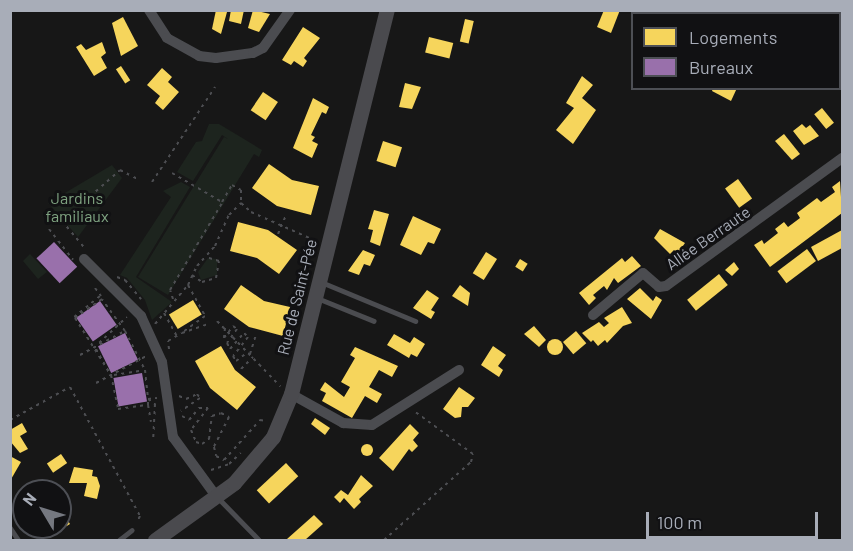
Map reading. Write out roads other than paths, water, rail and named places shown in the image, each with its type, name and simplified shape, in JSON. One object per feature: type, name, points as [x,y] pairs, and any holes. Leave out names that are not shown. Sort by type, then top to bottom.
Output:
[{"type":"main road","name":"Rue de Saint-Pée","points":[[155,540],[216,496],[258,458],[273,437],[291,394],[387,10]]},
{"type":"street","points":[[149,10],[167,38],[199,56],[216,58],[253,53],[263,48],[290,10]]},
{"type":"street","name":"Allée Berraute","points":[[593,315],[643,273],[659,287],[666,286],[843,158]]},
{"type":"street","points":[[83,258],[141,316],[162,362],[173,436],[216,496]]},
{"type":"street","points":[[291,394],[343,423],[359,427],[372,425],[459,370]]},
{"type":"lane","points":[[320,281],[415,321]]},
{"type":"lane","points":[[315,298],[374,321]]},
{"type":"lane","points":[[216,496],[259,540]]},
{"type":"lane","points":[[10,528],[18,540]]},
{"type":"lane","points":[[119,540],[132,530]]},
{"type":"park label","name":"Jardins familiaux","points":[[77,207]]}]
